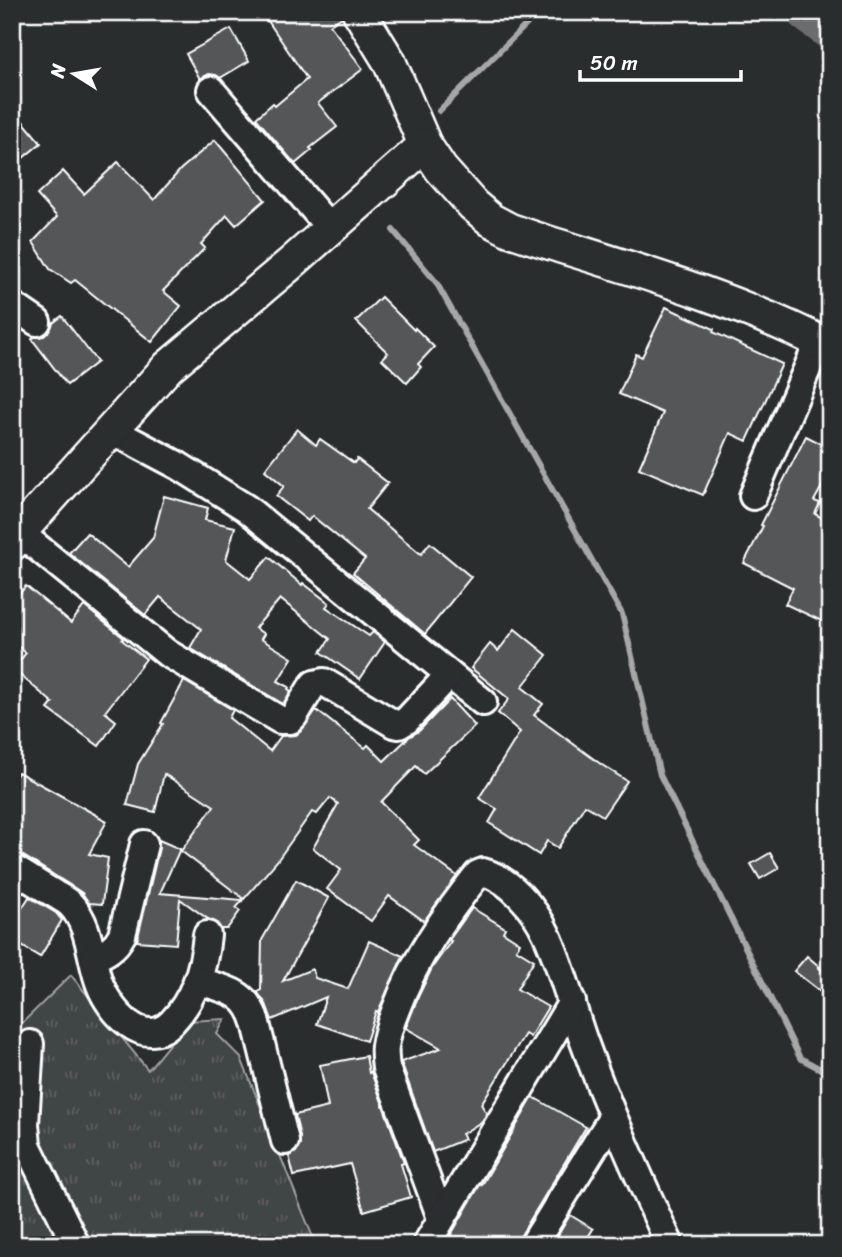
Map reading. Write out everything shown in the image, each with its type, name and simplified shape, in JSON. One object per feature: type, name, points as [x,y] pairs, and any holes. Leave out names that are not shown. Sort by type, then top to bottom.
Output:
[{"type":"street","points":[[359,12],[390,61],[425,145],[441,169],[473,205],[491,220],[510,230],[734,304],[824,344],[753,496]]},
{"type":"street","points":[[211,90],[330,228]]},
{"type":"street","points":[[425,145],[168,367],[18,528],[167,653],[280,720],[294,716],[314,684],[324,682],[394,724],[399,724],[407,720],[449,675]]},
{"type":"street","points":[[12,305],[37,322]]},
{"type":"street","points":[[111,430],[180,466],[246,508],[483,702]]},
{"type":"street","points":[[93,958],[106,953],[122,935],[144,844]]},
{"type":"street","points":[[12,867],[71,906],[85,931],[100,987],[109,1003],[129,1025],[146,1032],[155,1032],[169,1025],[192,995],[206,952],[207,935]]},
{"type":"street","points":[[441,1218],[386,1068],[384,1048],[392,1019],[417,963],[451,908],[481,872],[489,873],[519,895],[546,933],[612,1118],[670,1245]]},
{"type":"street","points":[[198,981],[236,993],[249,1005],[256,1023],[285,1141]]},
{"type":"street","points":[[426,1245],[572,1002]]},
{"type":"street","points":[[30,1044],[25,1124],[27,1145],[76,1245]]},
{"type":"street","points":[[533,1245],[612,1118]]},
{"type":"green space","points":[[71,975],[148,1070],[188,1021],[225,1019],[217,1034],[241,1058],[316,1245],[12,1245],[12,1033]]},
{"type":"building","points":[[262,12],[341,12],[342,17],[330,25],[363,69],[318,103],[337,127],[295,164],[256,118],[307,79]]},
{"type":"building","points":[[231,29],[249,61],[220,78],[209,74],[200,79],[186,54]]},
{"type":"building","points":[[12,108],[41,143],[12,167]]},
{"type":"building","points":[[215,140],[265,200],[236,225],[227,215],[201,244],[205,248],[163,291],[181,306],[152,342],[75,280],[71,283],[50,269],[33,242],[57,217],[37,195],[63,171],[84,194],[118,162],[154,200],[181,169]]},
{"type":"building","points":[[381,297],[434,347],[418,364],[421,367],[407,383],[382,359],[388,353],[356,321]]},
{"type":"building","points":[[666,307],[782,364],[747,441],[730,433],[703,495],[639,468],[663,413],[619,394],[636,354],[642,357]]},
{"type":"building","points":[[62,316],[97,362],[67,385],[32,339],[44,336]]},
{"type":"building","points":[[297,429],[316,445],[320,439],[354,463],[357,459],[388,483],[367,509],[421,554],[430,543],[471,577],[425,634],[353,573],[365,559],[312,516],[308,521],[276,496],[284,486],[265,470]]},
{"type":"building","points":[[806,436],[830,448],[830,472],[814,501],[820,503],[815,514],[830,522],[830,625],[785,604],[793,588],[744,563]]},
{"type":"building","points":[[164,496],[208,508],[205,520],[235,527],[226,560],[250,579],[269,557],[302,585],[303,583],[329,603],[326,607],[369,636],[373,632],[385,642],[360,679],[321,652],[330,639],[280,599],[255,628],[264,634],[261,639],[292,658],[278,681],[291,691],[283,704],[190,648],[201,629],[160,597],[145,615],[69,553],[87,533],[128,567],[153,538]]},
{"type":"building","points":[[26,586],[71,623],[84,606],[146,659],[105,712],[116,721],[99,746],[48,709],[53,703],[13,669],[26,653],[12,642],[12,602]]},
{"type":"building","points":[[515,629],[547,655],[522,687],[543,704],[534,715],[627,781],[603,816],[585,805],[558,848],[547,841],[539,855],[489,823],[497,809],[479,798],[520,732],[498,713],[509,699],[471,668],[490,644],[498,651]]},
{"type":"building","points":[[184,681],[233,710],[229,718],[270,751],[281,736],[296,735],[301,731],[316,710],[365,748],[368,745],[384,761],[450,699],[475,726],[424,774],[416,766],[381,802],[419,840],[414,845],[457,876],[424,921],[389,896],[371,921],[327,889],[341,870],[313,848],[338,804],[330,798],[317,814],[312,812],[277,861],[244,899],[181,851],[214,806],[164,774],[155,812],[127,805],[138,764],[163,724],[161,723]]},
{"type":"building","points":[[18,772],[107,821],[89,854],[108,858],[102,904],[89,903],[82,893],[73,887],[20,854],[12,852],[12,783]]},
{"type":"building","points":[[159,840],[180,849],[160,893],[243,900],[236,908],[240,911],[227,929],[221,929],[216,922],[180,899],[176,944],[137,941]]},
{"type":"building","points":[[770,853],[779,868],[760,879],[751,864]]},
{"type":"building","points":[[296,880],[329,898],[283,981],[312,969],[315,978],[348,989],[369,941],[403,956],[378,1012],[376,1011],[366,1041],[317,1024],[326,997],[272,1020],[258,993],[261,990],[262,940]]},
{"type":"building","points":[[29,897],[56,913],[62,920],[40,957],[12,940],[12,924]]},
{"type":"building","points":[[472,908],[505,928],[503,932],[520,943],[516,949],[534,960],[517,989],[548,1007],[530,1037],[525,1034],[481,1104],[487,1114],[481,1122],[462,1134],[465,1139],[433,1152],[401,1062],[441,1048],[406,1028],[432,968]]},
{"type":"building","points":[[807,956],[830,976],[830,999],[794,971]]},
{"type":"building","points":[[366,1056],[369,1073],[371,1072],[404,1163],[401,1164],[411,1197],[364,1211],[350,1164],[294,1176],[289,1156],[296,1152],[300,1145],[295,1115],[328,1107],[320,1065]]},
{"type":"building","points":[[533,1097],[586,1127],[517,1245],[445,1245],[481,1183],[482,1185]]},
{"type":"building","points":[[570,1215],[593,1229],[583,1245],[552,1245]]},
{"type":"waterway","points":[[439,111],[539,12]]},
{"type":"waterway","points":[[805,12],[830,31]]},
{"type":"waterway","points":[[393,230],[436,282],[622,614],[660,775],[800,1058],[830,1074]]}]
